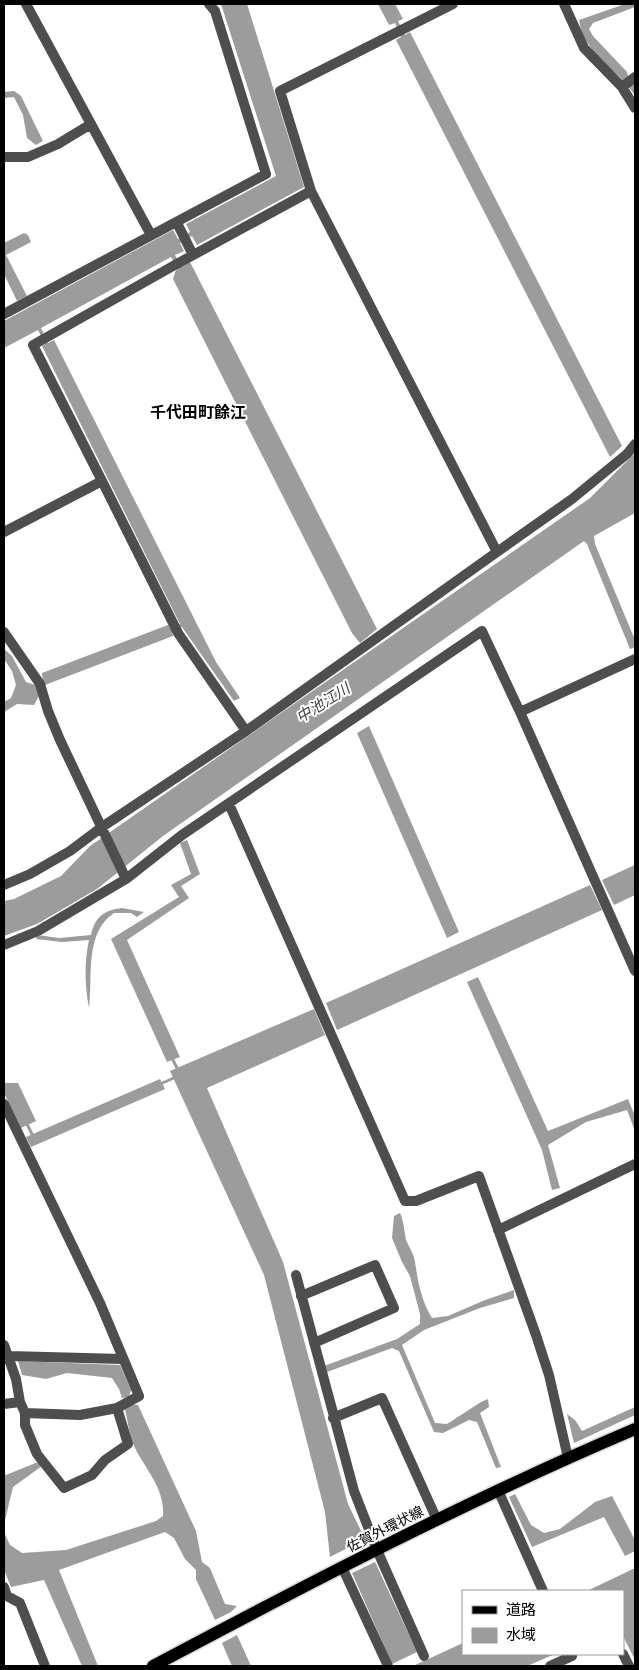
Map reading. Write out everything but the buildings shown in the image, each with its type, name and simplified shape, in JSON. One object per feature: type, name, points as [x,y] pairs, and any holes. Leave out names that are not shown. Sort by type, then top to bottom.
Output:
[{"type":"main road","name":"佐賀外環状線","points":[[153,1666],[342,1567],[498,1490],[635,1429]]},
{"type":"street","points":[[26,4],[151,235]]},
{"type":"street","points":[[4,314],[266,174],[215,10],[209,4]]},
{"type":"street","points":[[453,4],[280,91],[311,191],[496,552]]},
{"type":"street","points":[[564,4],[584,48],[629,82],[635,108]]},
{"type":"street","points":[[4,157],[28,157],[58,144],[91,124]]},
{"type":"street","points":[[246,731],[178,633],[33,345],[311,191]]},
{"type":"street","points":[[176,223],[193,255]]},
{"type":"street","points":[[4,885],[30,874],[70,851],[102,827],[246,731],[572,499],[627,454],[635,444]]},
{"type":"street","points":[[4,532],[102,480]]},
{"type":"street","points":[[4,945],[38,931],[125,877],[182,835],[482,631],[635,971]]},
{"type":"street","points":[[4,632],[41,686],[48,711],[60,740],[125,877]]},
{"type":"street","points":[[520,712],[635,659]]},
{"type":"street","points":[[229,804],[405,1201],[416,1201],[479,1176],[549,1375],[568,1458]]},
{"type":"street","points":[[4,1104],[100,1303],[139,1396],[116,1408],[80,1415],[25,1413]]},
{"type":"street","points":[[498,1230],[635,1164]]},
{"type":"street","points":[[301,1296],[376,1265],[394,1308],[314,1343]]},
{"type":"street","points":[[296,1275],[354,1491],[377,1550],[424,1656]]},
{"type":"street","points":[[4,1345],[16,1378],[20,1402],[25,1413],[25,1425],[37,1454],[64,1488],[92,1475],[105,1460],[128,1444],[116,1408]]},
{"type":"street","points":[[9,1356],[122,1359]]},
{"type":"street","points":[[333,1418],[382,1398],[437,1520]]},
{"type":"street","points":[[4,1404],[20,1402]]},
{"type":"street","points":[[498,1490],[543,1590]]},
{"type":"street","points":[[342,1567],[388,1666]]},
{"type":"street","points":[[4,1587],[8,1596],[20,1603],[45,1666]]},
{"type":"street","points":[[550,1666],[572,1655]]},
{"type":"water","points":[[221,4],[247,4],[304,187],[197,245],[192,236],[180,243],[184,251],[175,255],[181,267],[190,262],[377,629],[360,643],[352,633],[173,279],[178,269],[171,257],[41,328],[48,343],[54,340],[216,662],[240,698],[234,701],[182,627],[172,632],[173,636],[45,685],[34,705],[17,704],[4,712],[4,702],[11,698],[16,685],[12,671],[4,659],[4,649],[12,656],[26,682],[35,685],[43,683],[42,673],[168,625],[171,629],[180,624],[42,346],[45,344],[38,330],[4,348],[4,321],[173,230],[178,239],[190,232],[186,224],[276,176]]},
{"type":"water","points":[[378,4],[395,4],[403,19],[398,21],[405,35],[410,32],[622,446],[610,457],[396,40],[401,37],[395,23],[389,25]]},
{"type":"water","points":[[625,4],[635,4],[635,7],[593,23],[589,29],[593,36],[627,72],[629,80],[635,81],[635,96],[623,80],[588,44],[582,33],[579,20]]},
{"type":"water","points":[[14,91],[21,96],[43,141],[36,145],[27,138],[23,115],[14,97],[4,98],[4,92]]},
{"type":"water","points":[[24,233],[28,235],[31,242],[6,255],[27,296],[17,301],[4,274],[4,243]]},
{"type":"water","name":"中池江川","points":[[635,453],[635,513],[594,536],[595,544],[635,640],[635,647],[630,649],[587,544],[584,541],[163,836],[97,889],[37,924],[4,936],[4,901],[14,899],[61,876],[90,846],[590,498]]},
{"type":"water","points":[[369,726],[459,932],[447,938],[357,733]]},
{"type":"water","points":[[187,840],[200,874],[181,886],[189,898],[127,940],[180,1057],[167,1062],[111,939],[179,897],[171,885],[191,874],[180,843]]},
{"type":"water","points":[[635,865],[635,895],[614,905],[602,880]]},
{"type":"water","points":[[590,885],[602,910],[337,1030],[326,1003]]},
{"type":"water","points":[[122,908],[144,912],[137,917],[131,913],[114,913],[104,922],[98,932],[92,956],[89,1008],[86,957],[89,940],[62,942],[36,939],[37,935],[59,938],[91,935],[95,923],[101,916]]},
{"type":"water","points":[[478,977],[548,1131],[628,1099],[635,1116],[635,1131],[627,1110],[586,1122],[548,1145],[560,1188],[552,1190],[542,1150],[467,982]]},
{"type":"water","points":[[314,1009],[325,1035],[207,1088],[283,1262],[348,1504],[365,1539],[330,1557],[325,1512],[264,1275],[170,1071]]},
{"type":"water","points":[[160,1079],[165,1089],[31,1147],[26,1137]]},
{"type":"water","points":[[4,1083],[18,1083],[36,1121],[21,1128],[4,1093]]},
{"type":"water","points":[[400,1213],[406,1240],[413,1253],[423,1298],[432,1318],[448,1316],[514,1290],[514,1298],[480,1308],[424,1330],[402,1345],[435,1423],[447,1424],[488,1399],[489,1407],[480,1413],[501,1467],[496,1468],[477,1422],[469,1420],[443,1433],[434,1432],[399,1351],[392,1348],[327,1372],[324,1366],[397,1339],[420,1324],[420,1314],[410,1276],[392,1238],[394,1216]]},
{"type":"water","points":[[18,1361],[120,1365],[131,1390],[129,1397],[122,1398],[112,1378],[67,1373],[46,1379],[22,1375]]},
{"type":"water","points":[[132,1404],[138,1405],[196,1531],[202,1562],[210,1568],[225,1604],[237,1606],[231,1612],[215,1620],[196,1579],[196,1570],[185,1559],[174,1538],[165,1532],[59,1570],[98,1666],[82,1666],[44,1580],[11,1587],[4,1570],[4,1532],[10,1545],[22,1553],[66,1550],[156,1521],[163,1516],[163,1506],[158,1488],[131,1439],[125,1409]]},
{"type":"water","points":[[635,1407],[635,1415],[574,1443],[567,1414],[575,1420],[582,1431]]},
{"type":"water","points":[[38,1462],[42,1466],[13,1487],[4,1524],[4,1474],[6,1475]]},
{"type":"water","points":[[515,1494],[531,1525],[544,1533],[560,1529],[595,1502],[612,1496],[635,1540],[635,1551],[625,1556],[604,1517],[532,1547],[509,1497]]},
{"type":"water","points":[[375,1562],[417,1652],[392,1664],[352,1573]]},
{"type":"water","points":[[635,1568],[635,1660],[624,1638],[624,1590],[589,1590]]},
{"type":"water","points":[[237,1635],[251,1666],[232,1666],[222,1643]]},
{"type":"water","points":[[462,1643],[462,1655],[553,1655],[527,1666],[413,1666]]},
{"type":"waterway","points":[[172,1058],[178,1070]]},
{"type":"waterway","points":[[158,1085],[176,1077]]},
{"type":"waterway","points":[[26,1122],[33,1136]]},
{"type":"waterway","points":[[353,1542],[359,1554]]},
{"type":"district","name":"千代田町餘江","points":[[198,412]]}]
